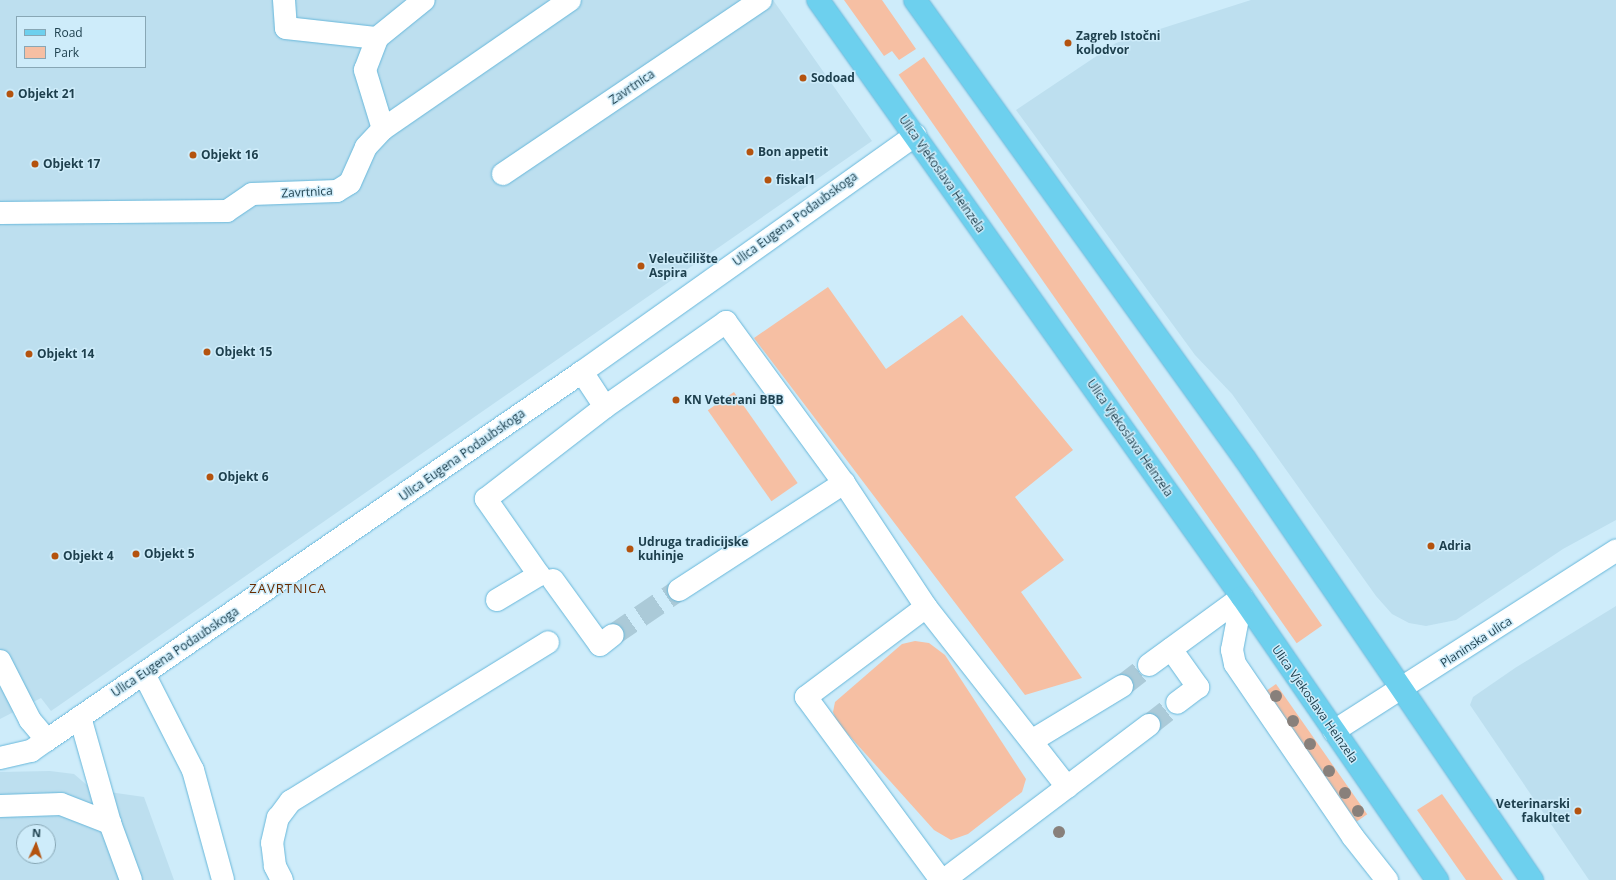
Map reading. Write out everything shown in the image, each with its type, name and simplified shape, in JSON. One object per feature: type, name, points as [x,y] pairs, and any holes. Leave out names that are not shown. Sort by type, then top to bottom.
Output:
[{"type":"main road","name":"Ulica Vjekoslava Heinzela","points":[[818,0],[1242,597],[1437,880]]},
{"type":"main road","points":[[915,0],[1245,459],[1532,880]]},
{"type":"street","points":[[284,0],[286,28],[377,38]]},
{"type":"street","points":[[383,130],[365,70],[377,38],[424,0]]},
{"type":"street","name":"Zavrtnica","points":[[0,213],[227,211],[252,194],[337,191],[350,183],[366,147],[383,130],[570,0]]},
{"type":"street","name":"Zavrtnica","points":[[503,174],[761,0]]},
{"type":"street","name":"Ulica Eugena Podaubskoga","points":[[0,758],[31,751],[582,372],[915,135]]},
{"type":"street","points":[[497,600],[539,575],[486,499],[605,407],[726,322],[844,483],[926,607],[1033,740],[1067,787]]},
{"type":"street","points":[[582,372],[605,407]]},
{"type":"street","points":[[679,590],[844,483]]},
{"type":"street","name":"Planinska ulica","points":[[1334,731],[1616,551]]},
{"type":"street","points":[[553,580],[600,645],[613,635]]},
{"type":"street","points":[[1149,665],[1242,597]]},
{"type":"street","points":[[1242,597],[1232,650],[1235,664],[1353,837],[1387,880]]},
{"type":"street","points":[[926,607],[806,696],[941,880]]},
{"type":"street","points":[[282,880],[275,866],[272,843],[278,818],[291,801],[548,642]]},
{"type":"street","points":[[1171,649],[1198,687],[1177,703]]},
{"type":"street","points":[[0,661],[9,696],[47,740]]},
{"type":"street","points":[[144,674],[193,770],[223,880]]},
{"type":"street","points":[[1033,740],[1122,686]]},
{"type":"street","points":[[80,717],[110,823],[131,880]]},
{"type":"street","points":[[944,880],[1149,725]]},
{"type":"street","points":[[0,806],[61,804],[110,823]]},
{"type":"shaded area","points":[[0,0],[773,0],[872,141],[51,711],[41,698],[0,719]]},
{"type":"shaded area","points":[[1251,0],[1616,0],[1616,520],[1563,549],[1456,620],[1426,626],[1409,623],[1392,614],[1376,596],[1232,394],[1195,355],[1016,110],[1116,43]]},
{"type":"shaded area","name":"Veterinarski fakultet","points":[[1616,606],[1616,880],[1589,880],[1470,705],[1473,697],[1515,668]]},
{"type":"shaded area","points":[[50,771],[74,774],[88,786],[102,791],[144,797],[174,880],[0,880],[0,772]]},
{"type":"green space","points":[[844,0],[882,0],[916,49],[899,60],[892,51],[884,56]]},
{"type":"green space","points":[[924,57],[1322,625],[1297,643],[899,75]]},
{"type":"green space","points":[[828,287],[886,369],[962,315],[1073,450],[1015,497],[1064,560],[1021,592],[1082,678],[1025,695],[754,338]]},
{"type":"green space","points":[[734,392],[798,483],[771,501],[708,410]]},
{"type":"green space","points":[[915,641],[929,643],[945,655],[1026,779],[1022,792],[968,834],[951,840],[934,830],[837,722],[833,712],[835,702],[902,644]]},
{"type":"green space","points":[[1276,684],[1367,814],[1357,822],[1265,691]]},
{"type":"green space","points":[[1442,794],[1503,880],[1466,880],[1417,810]]},
{"type":"tunnel","points":[[613,635],[679,590]]},
{"type":"tunnel","points":[[1122,686],[1149,665]]},
{"type":"tunnel","points":[[1149,725],[1177,703]]},
{"type":"place","name":"Zagreb Istočni kolodvor","points":[[1068,43]]},
{"type":"place","name":"Sodoad","points":[[803,78]]},
{"type":"place","name":"Objekt 21","points":[[10,94]]},
{"type":"place","name":"Bon appetit","points":[[750,152]]},
{"type":"place","name":"Objekt 16","points":[[193,155]]},
{"type":"place","name":"Objekt 17","points":[[35,164]]},
{"type":"place","name":"fiskal1","points":[[768,180]]},
{"type":"place","name":"Veleučilište Aspira","points":[[641,266]]},
{"type":"place","name":"Objekt 15","points":[[207,352]]},
{"type":"place","name":"Objekt 14","points":[[29,354]]},
{"type":"place","name":"KN Veterani BBB","points":[[676,400]]},
{"type":"place","name":"Objekt 6","points":[[210,477]]},
{"type":"place","name":"Adria","points":[[1431,546]]},
{"type":"place","name":"Udruga tradicijske kuhinje","points":[[630,549]]},
{"type":"place","name":"Objekt 5","points":[[136,554]]},
{"type":"place","name":"Objekt 4","points":[[55,556]]},
{"type":"place","name":"Veterinarski fakultet","points":[[1578,811]]},
{"type":"district","name":"ZAVRTNICA","points":[[288,588]]}]
